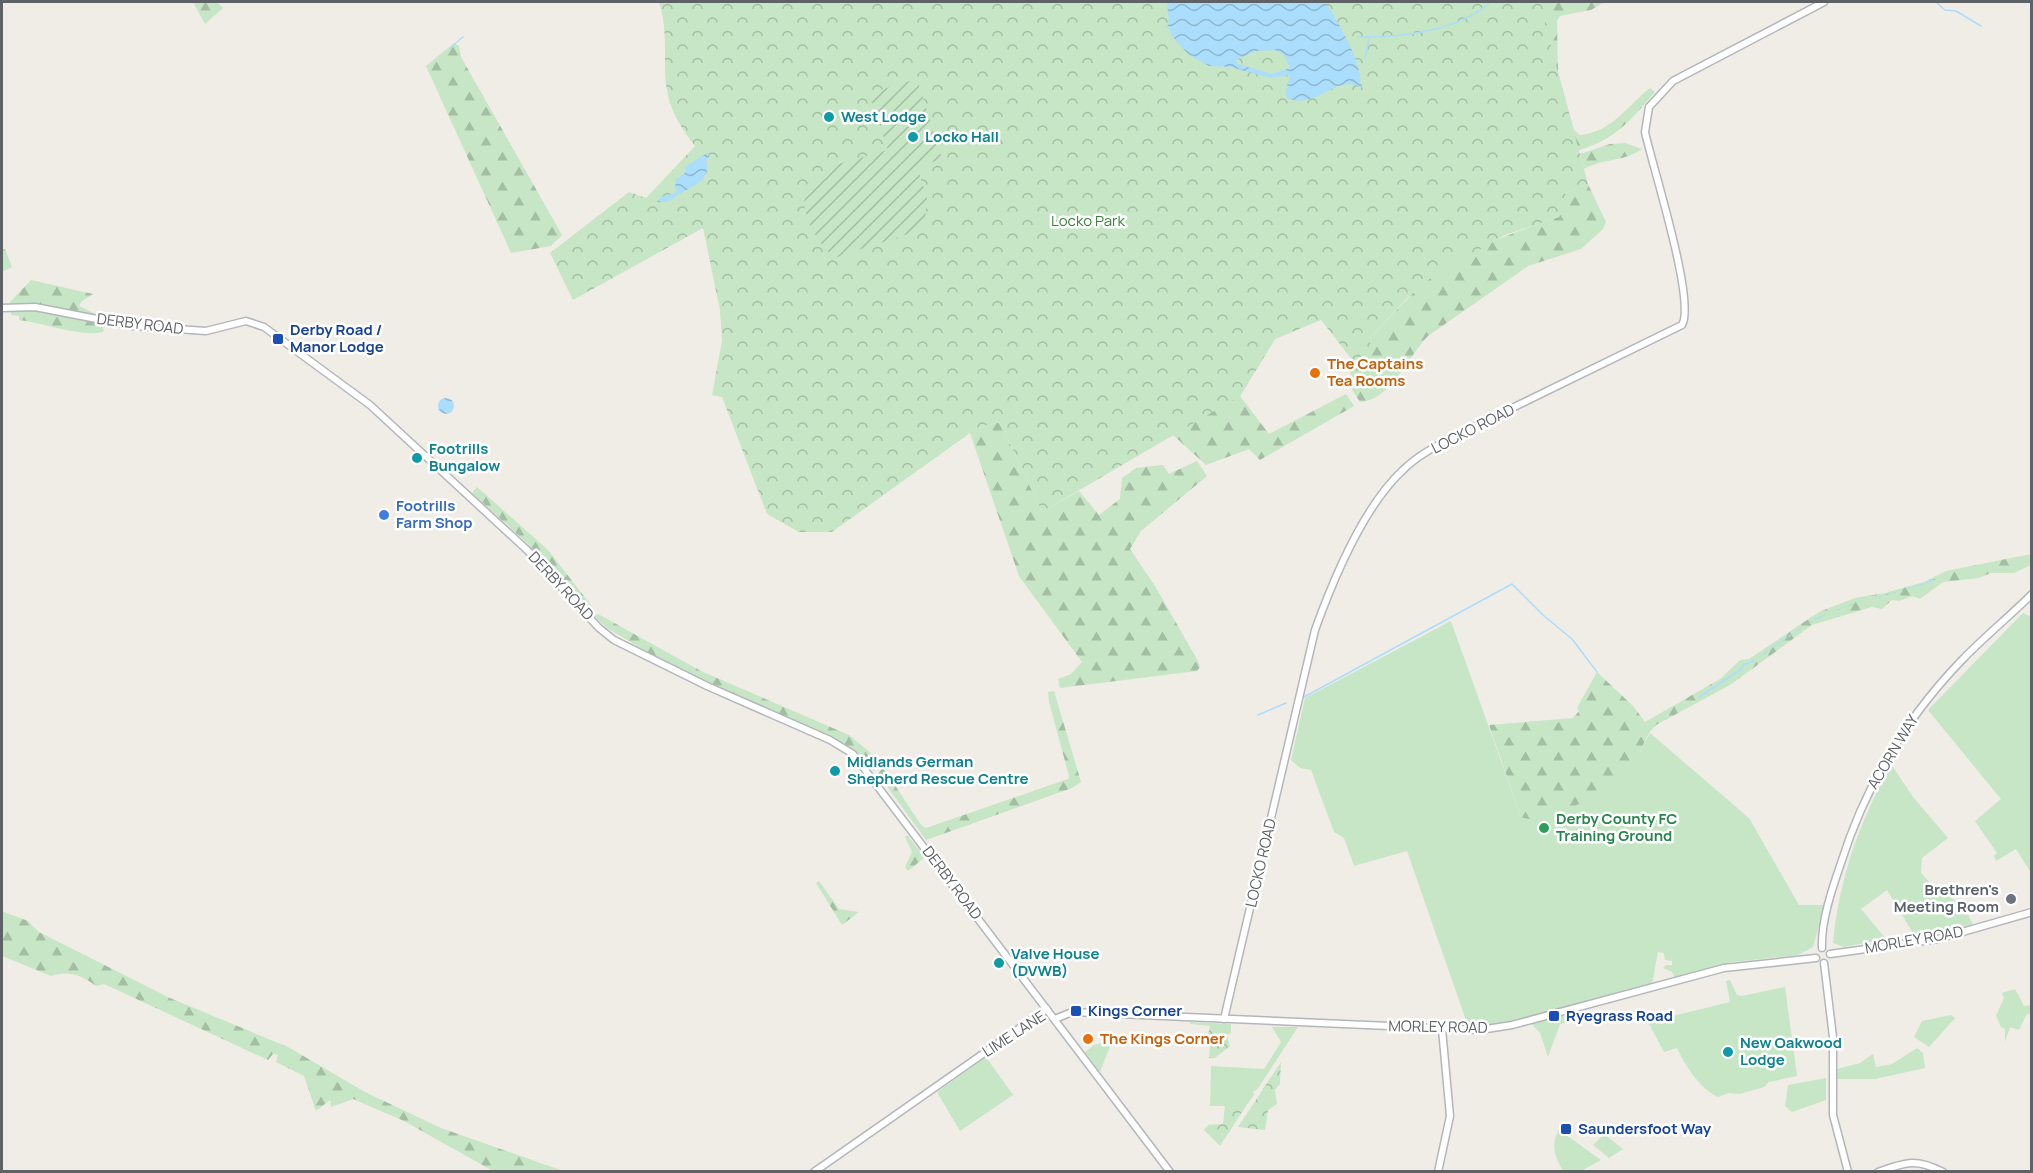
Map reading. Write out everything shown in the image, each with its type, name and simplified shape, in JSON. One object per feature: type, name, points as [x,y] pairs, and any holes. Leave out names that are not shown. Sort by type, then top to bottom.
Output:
[{"type":"street","name":"LOCKO ROAD","points":[[1224,1019],[1315,630],[1328,595],[1357,536],[1385,490],[1400,472],[1428,452],[1456,435],[1682,325],[1686,314],[1682,285],[1645,132],[1650,106],[1665,88],[1682,75],[1824,2]]},
{"type":"street","name":"DERBY ROAD","points":[[2,308],[35,308],[133,327],[200,331],[246,321],[273,333],[370,405],[527,550],[599,627],[615,640],[707,686],[831,740],[853,754],[1047,1009]]},
{"type":"street","name":"ACORN WAY","points":[[1822,948],[1829,906],[1848,841],[1863,803],[1890,752],[1918,711],[1946,677],[2031,594]]},
{"type":"street","name":"MORLEY ROAD","points":[[1830,954],[1938,939],[2031,912]]},
{"type":"street","points":[[1824,963],[1830,954],[1822,948],[1818,950],[1816,957],[1824,963],[1833,1037],[1833,1115],[1848,1172]]},
{"type":"street","name":"MORLEY ROAD","points":[[1055,1019],[1072,1012],[1442,1029],[1491,1029],[1724,968],[1816,957]]},
{"type":"street","name":"LIME LANE","points":[[814,1172],[1047,1009],[1170,1172]]},
{"type":"street","points":[[1438,1172],[1449,1116],[1448,1076],[1442,1029]]},
{"type":"street","points":[[1878,1172],[1914,1161],[1924,1162],[1943,1172]]},
{"type":"green space","points":[[193,2],[217,2],[223,8],[205,24]]},
{"type":"green space","name":"Locko Park","points":[[659,2],[1544,2],[1545,24],[1588,184],[1565,193],[1568,206],[1559,217],[1505,235],[1434,275],[1407,298],[1369,339],[1373,352],[1353,361],[1321,320],[1275,339],[1240,396],[1042,512],[1000,422],[977,428],[832,532],[799,532],[767,514],[722,397],[712,395],[722,341],[720,310],[703,228],[573,300],[550,253],[629,192],[646,198],[695,146],[679,122],[668,96],[664,27]]},
{"type":"green space","points":[[1484,2],[1605,2],[1591,10],[1560,16],[1557,21],[1558,72],[1574,130],[1580,135],[1591,133],[1610,124],[1650,88],[1655,92],[1612,135],[1577,151]]},
{"type":"green space","points":[[454,43],[459,46],[461,57],[562,235],[551,246],[511,253],[426,66]]},
{"type":"green space","points":[[917,79],[942,159],[917,167],[927,198],[925,222],[914,232],[834,258],[814,233],[806,214],[807,183],[826,177],[835,165],[888,150],[870,96],[873,92]]},
{"type":"green space","points":[[1625,143],[1642,149],[1628,156],[1584,169],[1580,154],[1610,144]]},
{"type":"green space","points":[[1588,184],[1606,222],[1603,229],[1581,249],[1528,266],[1428,336],[1390,386],[1371,400],[1360,402],[1351,388],[1353,378],[1346,365],[1373,352],[1368,340],[1416,290],[1448,265],[1478,248],[1559,217],[1565,193]]},
{"type":"green space","points":[[5,249],[12,267],[2,272],[2,250]]},
{"type":"green space","points":[[31,280],[93,294],[82,301],[79,306],[100,316],[104,331],[75,332],[19,320],[19,316],[11,315],[10,302]]},
{"type":"green space","points":[[1306,326],[1275,339],[1240,396],[1269,434],[1346,394],[1354,406],[1260,460],[1249,449],[1206,465],[1173,435],[1222,406],[1255,333]]},
{"type":"green space","points":[[1000,422],[1042,512],[1079,491],[1099,515],[1120,499],[1122,478],[1136,468],[1163,465],[1169,474],[1197,461],[1207,476],[1141,531],[1130,549],[1155,586],[1198,661],[1200,667],[1197,671],[1060,688],[1058,679],[1071,674],[1082,662],[1019,576],[970,433],[977,428]]},
{"type":"green space","points":[[477,487],[548,550],[594,609],[590,612],[527,543],[472,493]]},
{"type":"green space","points":[[2031,554],[2031,565],[2014,573],[1991,573],[1979,578],[1943,582],[1920,599],[1912,596],[1899,601],[1892,600],[1882,609],[1872,607],[1812,625],[1730,685],[1656,725],[1635,760],[1599,792],[1549,817],[1534,819],[1521,817],[1489,725],[1573,718],[1579,711],[1577,708],[1597,672],[1633,706],[1645,722],[1720,679],[1740,660],[1749,659],[1819,612],[1855,598],[1885,593],[1924,582],[1946,571]]},
{"type":"green space","points":[[2023,613],[2032,617],[2031,890],[2031,873],[2016,849],[1996,861],[1994,856],[1997,853],[1975,821],[2001,799],[1928,710]]},
{"type":"green space","points":[[598,614],[701,671],[849,735],[878,759],[876,769],[874,771],[856,751],[844,744],[662,661],[607,628],[594,616]]},
{"type":"green space","name":"Derby County FC Training Ground","points":[[1451,621],[1521,817],[1635,760],[1650,733],[1749,818],[1799,905],[1825,905],[1813,947],[1798,955],[1731,962],[1675,978],[1672,972],[1663,968],[1666,965],[1672,965],[1672,961],[1665,960],[1664,953],[1658,952],[1652,984],[1491,1027],[1468,1026],[1407,851],[1354,866],[1344,838],[1334,832],[1311,770],[1300,768],[1291,760],[1305,698]]},
{"type":"green space","points":[[1054,691],[1081,782],[1072,788],[926,840],[878,774],[883,767],[921,825],[926,828],[1068,779],[1049,702],[1048,692]]},
{"type":"green space","points":[[1891,764],[1913,797],[1948,838],[1922,858],[1921,873],[1935,888],[1964,906],[1973,925],[1916,938],[1887,890],[1861,909],[1886,939],[1844,947],[1833,943],[1846,872],[1860,829]]},
{"type":"green space","points":[[907,835],[925,857],[908,871],[905,867],[912,852],[905,837]]},
{"type":"green space","points":[[819,881],[839,909],[859,912],[842,925],[816,883]]},
{"type":"green space","points":[[2,911],[28,921],[39,932],[170,998],[288,1047],[365,1092],[441,1128],[563,1171],[493,1171],[404,1121],[353,1099],[331,1107],[330,1100],[316,1111],[304,1076],[276,1062],[278,1055],[273,1054],[268,1060],[104,984],[96,986],[80,976],[63,973],[51,976],[2,956]]},
{"type":"green space","points":[[1730,980],[1737,995],[1742,996],[1785,987],[1797,1076],[1769,1082],[1764,1087],[1740,1094],[1729,1093],[1718,1097],[1699,1082],[1677,1048],[1664,1052],[1648,1022],[1730,1002],[1726,981]]},
{"type":"green space","points":[[2015,989],[2024,1006],[2031,1005],[2031,1013],[2026,1015],[2019,1030],[2010,1027],[2005,1042],[2005,1029],[2001,1027],[1996,1016],[2004,998],[2002,993]]},
{"type":"green space","points":[[1582,1011],[1586,1013],[1586,1018],[1560,1024],[1548,1057],[1540,1033],[1531,1023]]},
{"type":"green space","points":[[1951,1015],[1955,1018],[1929,1047],[1914,1037],[1922,1021]]},
{"type":"green space","points":[[1190,1022],[1231,1024],[1231,1033],[1227,1035],[1230,1046],[1215,1058],[1209,1058],[1210,1046],[1206,1042],[1210,1026],[1190,1024]]},
{"type":"green space","points":[[1272,1027],[1298,1027],[1257,1090],[1253,1091],[1254,1095],[1246,1106],[1210,1106],[1211,1066],[1264,1069],[1281,1042]]},
{"type":"green space","points":[[1106,1042],[1111,1044],[1100,1072],[1085,1052],[1094,1045]]},
{"type":"green space","points":[[1917,1048],[1923,1053],[1925,1068],[1875,1079],[1837,1079],[1837,1069],[1860,1063],[1873,1054],[1876,1067],[1892,1064]]},
{"type":"green space","points":[[986,1057],[1013,1095],[960,1131],[937,1092]]},
{"type":"green space","points":[[1281,1062],[1280,1084],[1275,1090],[1277,1104],[1268,1110],[1265,1130],[1238,1127]]},
{"type":"green space","points":[[1826,1078],[1826,1100],[1792,1112],[1785,1106],[1788,1085]]},
{"type":"green space","points":[[1225,1106],[1246,1106],[1220,1146],[1204,1130],[1208,1125],[1223,1124]]},
{"type":"green space","points":[[1559,1130],[1601,1160],[1581,1171],[1563,1171],[1554,1146]]},
{"type":"green space","points":[[1604,1134],[1623,1149],[1609,1158],[1593,1145]]},
{"type":"water","points":[[1167,2],[1325,2],[1354,54],[1362,85],[1361,88],[1352,84],[1344,85],[1308,100],[1298,101],[1287,98],[1285,93],[1290,75],[1271,78],[1230,67],[1209,66],[1188,54],[1171,35],[1170,29],[1166,27],[1169,24]],"holes":[[[1275,50],[1284,55],[1290,68],[1272,74],[1238,64],[1236,60],[1256,51]]]},
{"type":"water","points":[[707,153],[709,154],[706,160],[708,166],[702,180],[668,201],[657,202],[661,197],[676,193],[675,180],[686,172],[685,167]]},
{"type":"water","points":[[446,398],[452,400],[454,406],[452,412],[446,414],[440,412],[438,406],[440,400]]},
{"type":"water","points":[[1930,579],[1936,579],[1925,584],[1900,591],[1926,583]]},
{"type":"waterway","points":[[1358,37],[1392,36],[1428,31],[1462,20],[1490,2]]},
{"type":"waterway","points":[[1562,2],[1570,2]]},
{"type":"waterway","points":[[1583,2],[1590,2]]},
{"type":"waterway","points":[[1883,2],[1894,2]]},
{"type":"waterway","points":[[1936,2],[1945,10],[1956,11],[1981,26]]},
{"type":"waterway","points":[[457,42],[463,37]]},
{"type":"waterway","points":[[1365,58],[1369,39]]},
{"type":"waterway","points":[[450,49],[456,43]]},
{"type":"waterway","points":[[1304,697],[1512,584],[1543,615],[1572,639],[1597,672]]},
{"type":"waterway","points":[[1699,697],[1740,670],[1743,665],[1754,661]]},
{"type":"waterway","points":[[1258,715],[1286,703]]},
{"type":"place","name":"West Lodge","points":[[829,117]]},
{"type":"place","name":"Locko Hall","points":[[913,137]]},
{"type":"place","name":"Derby Road / Manor Lodge","points":[[278,339]]},
{"type":"place","name":"The Captains Tea Rooms","points":[[1315,373]]},
{"type":"place","name":"Footrills Bungalow","points":[[417,458]]},
{"type":"place","name":"Footrills Farm Shop","points":[[384,515]]},
{"type":"place","name":"Midlands German Shepherd Rescue Centre","points":[[835,771]]},
{"type":"place","name":"Derby County FC Training Ground","points":[[1544,828]]},
{"type":"place","name":"Brethren's Meeting Room","points":[[2011,899]]},
{"type":"place","name":"Valve House (DVWB)","points":[[999,963]]},
{"type":"place","name":"Kings Corner","points":[[1076,1011]]},
{"type":"place","name":"Ryegrass Road","points":[[1554,1016]]},
{"type":"place","name":"The Kings Corner","points":[[1088,1039]]},
{"type":"place","name":"New Oakwood Lodge","points":[[1728,1052]]},
{"type":"place","name":"Saundersfoot Way","points":[[1566,1129]]}]
